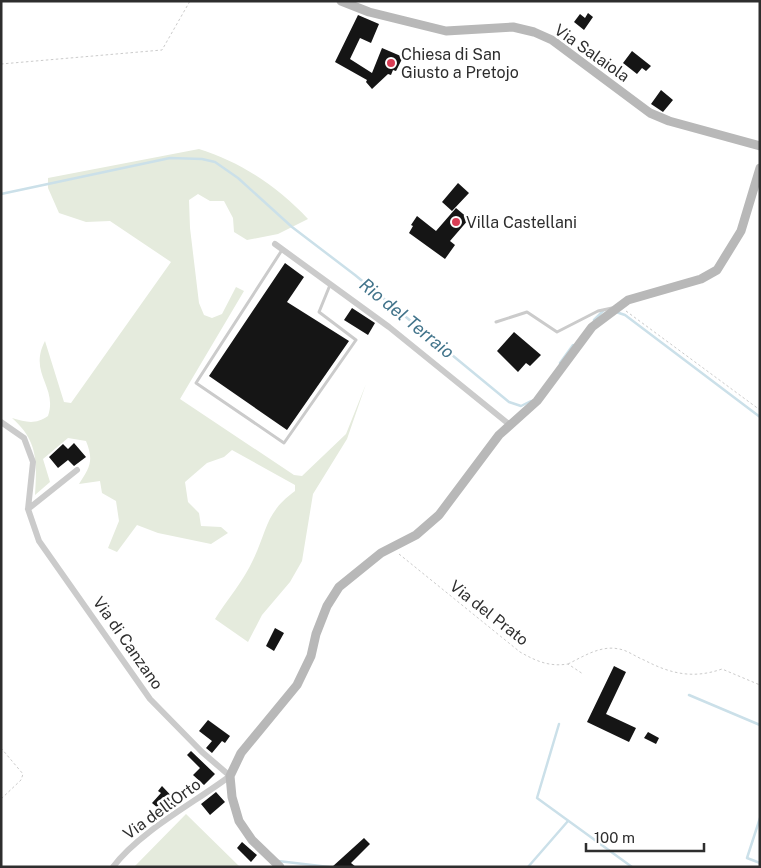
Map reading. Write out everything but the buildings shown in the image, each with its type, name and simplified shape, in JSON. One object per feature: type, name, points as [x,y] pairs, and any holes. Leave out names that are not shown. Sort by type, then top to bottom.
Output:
[{"type":"street","name":"Via Salaiola","points":[[341,1],[369,12],[446,30],[513,27],[534,32],[552,40],[650,113],[669,122],[760,146]]},
{"type":"street","points":[[280,867],[252,840],[239,821],[232,797],[230,776],[241,753],[297,685],[311,656],[316,634],[327,606],[338,587],[391,547],[416,535],[439,515],[499,434],[537,401],[592,327],[628,300],[701,279],[717,270],[741,231],[760,168]]},
{"type":"street","points":[[275,244],[389,326],[510,425]]},
{"type":"street","name":"Via di Canzano","points":[[1,422],[24,438],[34,462],[28,509],[39,541],[150,699],[202,752],[230,776]]},
{"type":"street","points":[[28,509],[77,470]]},
{"type":"street","name":"Via dell'Orto","points":[[113,867],[121,855],[141,838],[230,776]]},
{"type":"lane","points":[[282,250],[196,383],[284,443],[356,340],[320,312],[330,284]]},
{"type":"lane","points":[[496,322],[526,312],[557,332],[598,311],[620,306]]},
{"type":"path","points":[[1,64],[162,50],[190,1]]},
{"type":"path","points":[[620,306],[760,410]]},
{"type":"path","name":"Via del Prato","points":[[391,547],[433,584],[520,652],[537,662],[554,666],[568,664]]},
{"type":"path","points":[[583,674],[568,664],[596,650],[619,648],[658,667],[692,676],[705,675],[722,669],[760,685]]},
{"type":"path","points":[[1,748],[23,774],[21,780],[1,799]]},
{"type":"shaded area","points":[[199,149],[215,154],[244,168],[284,196],[308,219],[278,234],[247,240],[234,232],[233,218],[224,201],[210,201],[198,194],[189,200],[190,228],[199,303],[204,315],[212,318],[222,314],[236,287],[244,291],[180,399],[294,475],[302,476],[346,434],[366,384],[347,439],[313,494],[302,561],[290,582],[262,615],[248,642],[215,619],[249,567],[272,514],[295,491],[295,485],[232,450],[224,457],[207,463],[185,482],[188,502],[199,513],[201,526],[221,527],[228,533],[211,544],[158,533],[137,525],[117,552],[108,548],[119,521],[116,501],[102,493],[100,481],[79,484],[90,464],[90,454],[86,441],[68,438],[43,459],[50,482],[35,495],[36,472],[34,452],[27,435],[12,418],[35,422],[48,416],[49,396],[40,362],[45,341],[64,402],[71,403],[171,262],[110,221],[86,222],[59,213],[48,188],[48,178]]},
{"type":"shaded area","points":[[186,814],[240,867],[134,867]]},
{"type":"waterway","name":"Rio del Terraio","points":[[1,194],[170,158],[202,159],[215,162],[238,178],[292,227],[355,275],[509,402],[521,406],[531,401]]},
{"type":"waterway","name":"Rio del Terraio","points":[[594,320],[604,310]]},
{"type":"waterway","name":"Rio del Terraio","points":[[616,312],[625,315],[760,417]]},
{"type":"waterway","name":"Rio del Terraio","points":[[560,363],[573,345]]},
{"type":"waterway","points":[[689,695],[760,725]]},
{"type":"waterway","points":[[559,724],[537,798],[632,867]]},
{"type":"waterway","points":[[760,818],[747,858],[760,863]]},
{"type":"waterway","points":[[528,867],[568,821]]},
{"type":"waterway","points":[[278,861],[329,867]]},
{"type":"place","name":"Chiesa di San Giusto a Pretojo","points":[[391,63]]},
{"type":"place","name":"Villa Castellani","points":[[456,222]]}]
